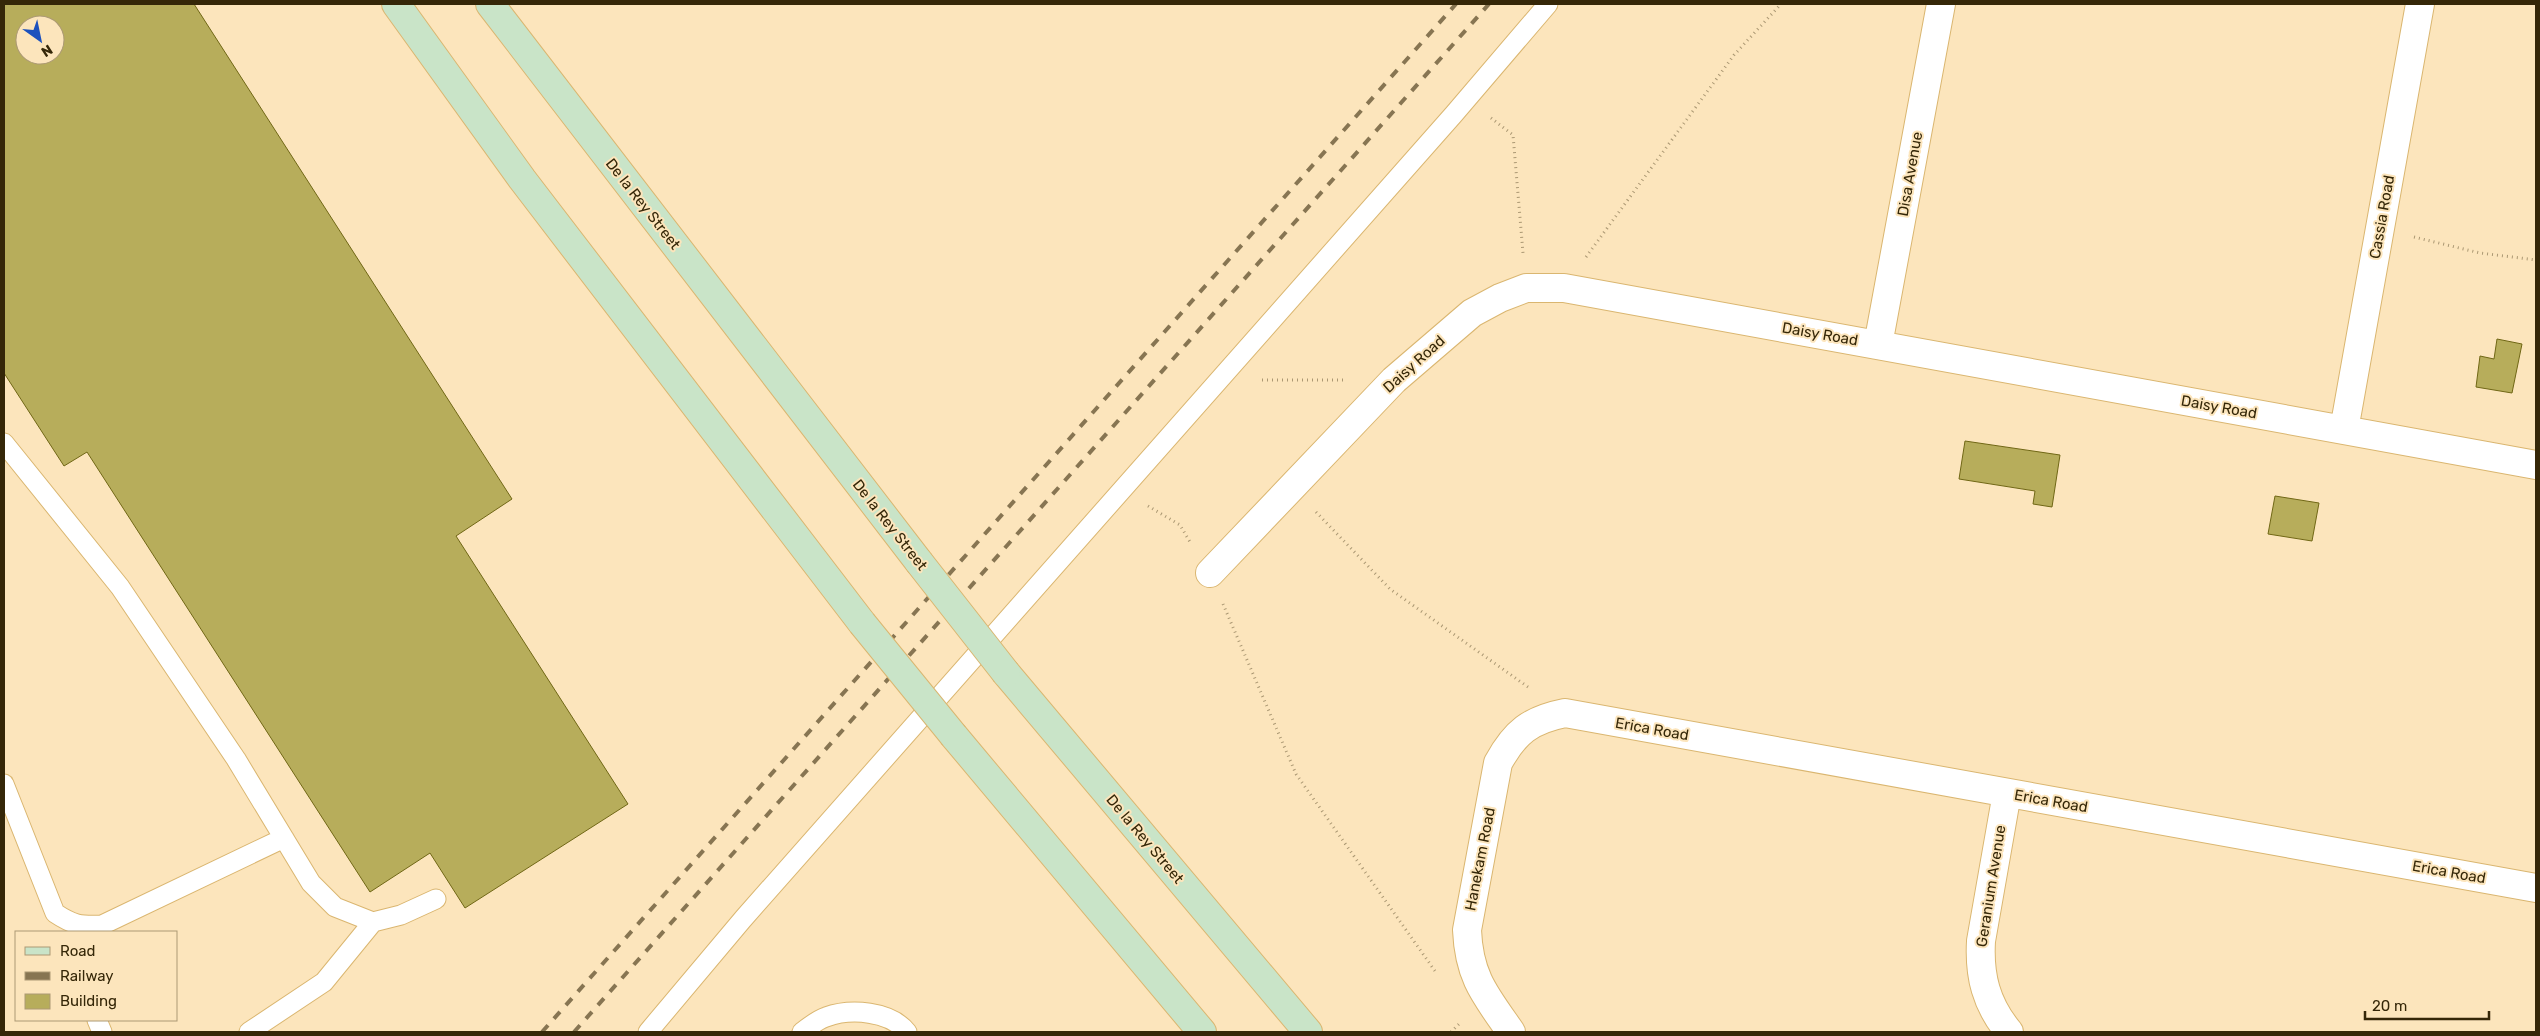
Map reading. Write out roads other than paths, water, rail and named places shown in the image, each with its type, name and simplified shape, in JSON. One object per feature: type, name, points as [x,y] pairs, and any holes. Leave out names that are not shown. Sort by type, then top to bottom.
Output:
[{"type":"main road","points":[[396,4],[522,179],[862,622],[954,736],[1202,1032]]},
{"type":"main road","name":"De la Rey Street","points":[[490,4],[1006,673],[1308,1032]]},
{"type":"street","name":"Disa Avenue","points":[[1878,345],[1941,4]]},
{"type":"street","name":"Cassia Road","points":[[2344,430],[2420,4]]},
{"type":"street","name":"Daisy Road","points":[[1210,573],[1394,380],[1472,313],[1500,298],[1526,288],[1564,288],[2536,465]]},
{"type":"street","name":"Erica Road","points":[[1565,713],[2536,888]]},
{"type":"street","name":"Hanekam Road","points":[[1511,1032],[1486,997],[1472,969],[1467,930],[1498,763],[1518,733],[1533,722],[1565,713]]},
{"type":"street","name":"Geranium Avenue","points":[[2007,793],[1981,941],[1980,964],[1983,986],[1991,1007],[2009,1032]]},
{"type":"lane","points":[[648,1032],[743,919],[1220,380],[1548,4]]},
{"type":"lane","points":[[4,443],[120,587],[236,759],[311,883],[335,906],[373,922]]},
{"type":"lane","points":[[4,784],[62,931]]},
{"type":"lane","points":[[54,913],[81,926],[102,925],[284,838]]},
{"type":"lane","points":[[249,1032],[324,982],[373,922],[401,915],[436,898]]},
{"type":"lane","points":[[802,1032],[826,1017],[862,1013],[893,1020],[900,1023],[907,1032]]},
{"type":"railway","points":[[542,1032],[1456,4]]},
{"type":"railway","points":[[574,1032],[1489,4]]}]
